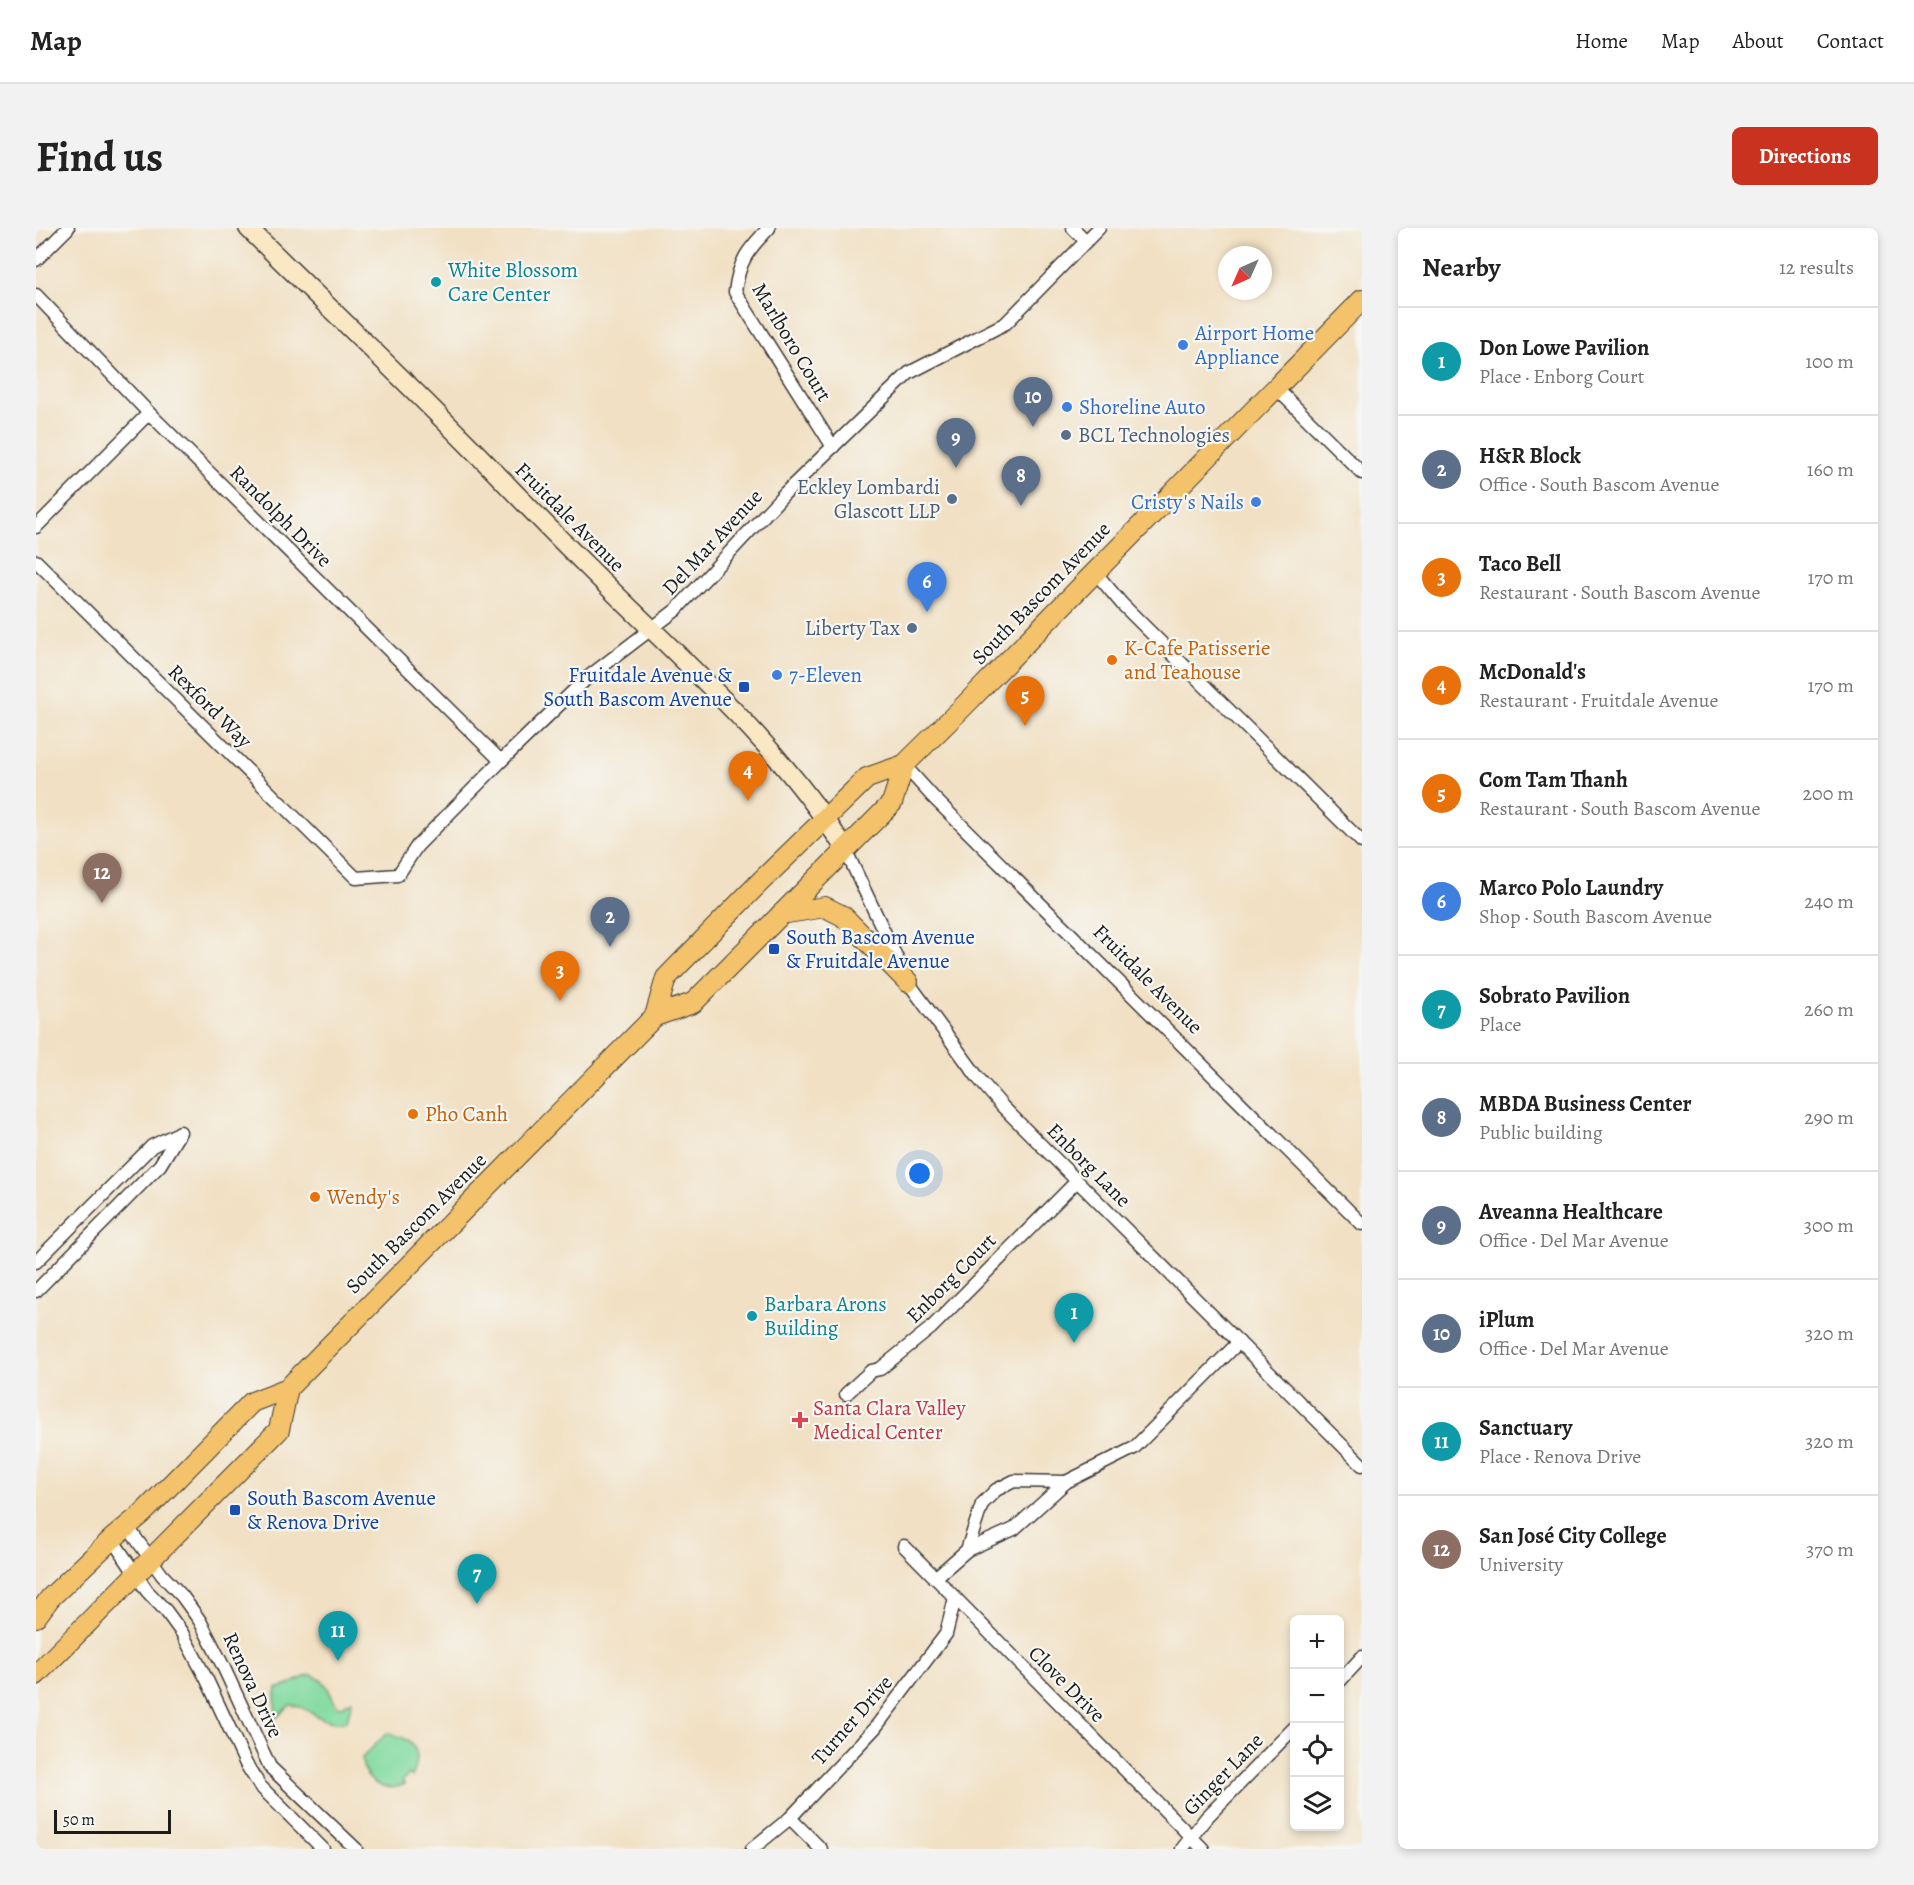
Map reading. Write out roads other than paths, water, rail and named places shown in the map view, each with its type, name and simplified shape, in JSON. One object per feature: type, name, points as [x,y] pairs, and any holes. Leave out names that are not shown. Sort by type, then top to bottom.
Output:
[{"type":"main road","name":"South Bascom Avenue","points":[[655,1016],[666,978],[802,840],[867,778],[904,765],[1362,300]]},
{"type":"main road","name":"South Bascom Avenue","points":[[36,1617],[50,1598],[112,1539],[144,1513],[252,1402],[288,1388],[655,1016],[693,1003],[892,803],[904,765]]},
{"type":"main road","points":[[781,914],[825,907],[843,916],[908,982]]},
{"type":"main road","points":[[36,1675],[279,1430],[288,1388]]},
{"type":"street","points":[[36,260],[68,228]]},
{"type":"street","name":"Fruitdale Avenue","points":[[248,228],[763,741],[826,819],[845,849]]},
{"type":"street","name":"Marlboro Court","points":[[769,228],[747,251],[737,276],[735,291],[833,447]]},
{"type":"street","points":[[1073,228],[1086,241]]},
{"type":"street","name":"Del Mar Avenue","points":[[356,878],[398,875],[417,846],[501,761],[587,678],[676,610],[784,494],[909,373],[1006,323],[1100,228]]},
{"type":"street","name":"Randolph Drive","points":[[36,295],[149,413],[501,761]]},
{"type":"street","points":[[1275,387],[1362,473]]},
{"type":"street","points":[[36,527],[149,413]]},
{"type":"street","name":"Rexford Way","points":[[36,561],[356,878]]},
{"type":"street","points":[[1095,572],[1122,604],[1362,843]]},
{"type":"street","name":"Fruitdale Avenue","points":[[904,765],[933,797],[1362,1224]]},
{"type":"street","name":"Enborg Lane","points":[[845,849],[908,982],[979,1079],[1002,1106],[1362,1465]]},
{"type":"street","points":[[36,1262],[152,1146],[180,1132],[160,1165],[36,1291]]},
{"type":"street","name":"Enborg Court","points":[[846,1394],[870,1371],[880,1369],[931,1328],[1077,1181]]},
{"type":"street","points":[[935,1578],[967,1550],[1014,1529],[1066,1482],[1134,1448],[1239,1342]]},
{"type":"street","points":[[967,1550],[982,1504],[996,1490],[1014,1481],[1066,1482]]},
{"type":"street","name":"Renova Drive","points":[[128,1526],[162,1575],[182,1596],[200,1621],[270,1767],[356,1849]]},
{"type":"street","name":"Renova Drive","points":[[112,1539],[147,1591],[182,1633],[207,1680],[246,1764],[260,1786],[323,1849]]},
{"type":"street","name":"Clove Drive","points":[[904,1546],[1203,1849]]},
{"type":"street","name":"Turner Drive","points":[[752,1849],[790,1818],[875,1728],[946,1634],[955,1598]]},
{"type":"street","points":[[1344,1677],[1362,1657]]},
{"type":"street","name":"Ginger Lane","points":[[1182,1849],[1206,1818],[1290,1732]]},
{"type":"street","points":[[790,1818],[821,1849]]},
{"type":"place","name":"White Blossom Care Center","points":[[436,282]]},
{"type":"place","name":"Airport Home Appliance","points":[[1183,345]]},
{"type":"place","name":"Shoreline Auto","points":[[1067,407]]},
{"type":"place","name":"iPlum","points":[[1033,427]]},
{"type":"place","name":"BCL Technologies","points":[[1066,435]]},
{"type":"place","name":"Aveanna Healthcare","points":[[956,468]]},
{"type":"place","name":"Eckley Lombardi Glascott LLP","points":[[952,499]]},
{"type":"place","name":"Cristy's Nails","points":[[1256,502]]},
{"type":"place","name":"MBDA Business Center","points":[[1021,506]]},
{"type":"place","name":"Marco Polo Laundry","points":[[927,612]]},
{"type":"place","name":"Liberty Tax","points":[[912,628]]},
{"type":"place","name":"K-Cafe Patisserie and Teahouse","points":[[1112,660]]},
{"type":"place","name":"7-Eleven","points":[[777,675]]},
{"type":"place","name":"Fruitdale Avenue & South Bascom Avenue","points":[[744,687]]},
{"type":"place","name":"Com Tam Thanh","points":[[1025,726]]},
{"type":"place","name":"McDonald's","points":[[748,801]]},
{"type":"place","name":"San José City College","points":[[102,903]]},
{"type":"place","name":"H&R Block","points":[[610,947]]},
{"type":"place","name":"South Bascom Avenue & Fruitdale Avenue","points":[[774,949]]},
{"type":"place","name":"Taco Bell","points":[[560,1001]]},
{"type":"place","name":"Pho Canh","points":[[413,1114]]},
{"type":"place","name":"Wendy's","points":[[315,1197]]},
{"type":"place","name":"Barbara Arons Building","points":[[752,1316]]},
{"type":"place","name":"Don Lowe Pavilion","points":[[1074,1343]]},
{"type":"place","name":"Santa Clara Valley Medical Center","points":[[800,1420]]},
{"type":"place","name":"South Bascom Avenue & Renova Drive","points":[[235,1510]]},
{"type":"place","name":"Sobrato Pavilion","points":[[477,1604]]},
{"type":"place","name":"Sanctuary","points":[[338,1661]]}]
